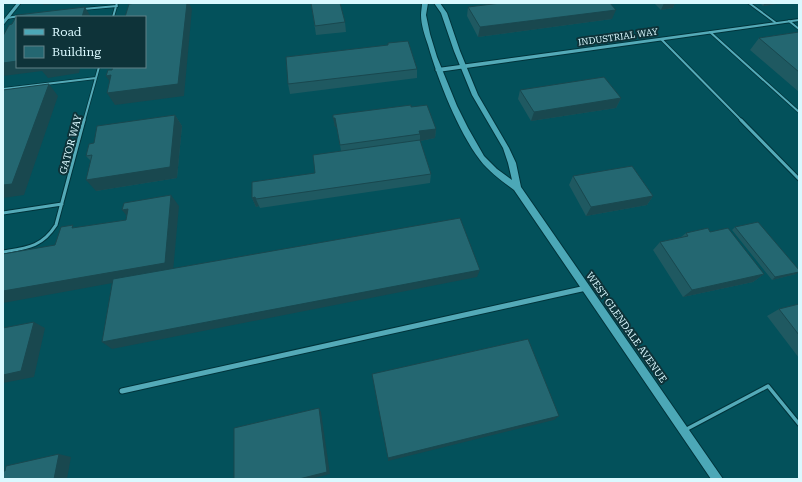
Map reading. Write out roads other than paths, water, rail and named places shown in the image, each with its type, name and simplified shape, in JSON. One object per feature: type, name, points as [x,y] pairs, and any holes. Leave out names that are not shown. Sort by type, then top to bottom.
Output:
[{"type":"main road","name":"WEST GLENDALE AVENUE","points":[[425,3],[422,14],[438,70],[458,116],[482,157],[491,168],[517,188],[718,479]]},
{"type":"main road","name":"WEST GLENDALE AVENUE","points":[[437,3],[444,13],[463,66],[486,117],[506,148],[512,163],[517,188]]},
{"type":"street","points":[[3,23],[19,3]]},
{"type":"street","name":"INDUSTRIAL WAY","points":[[438,70],[799,20]]},
{"type":"street","points":[[122,392],[586,288]]},
{"type":"lane","points":[[749,3],[776,23]]},
{"type":"lane","points":[[78,10],[117,4],[113,16]]},
{"type":"lane","points":[[7,18],[16,17]]},
{"type":"lane","points":[[789,22],[799,29]]},
{"type":"lane","points":[[710,32],[799,112]]},
{"type":"lane","points":[[661,39],[799,179]]},
{"type":"lane","name":"GATOR WAY","points":[[3,252],[31,247],[43,242],[52,233],[62,204],[99,68]]},
{"type":"lane","points":[[3,89],[96,78]]},
{"type":"lane","points":[[3,213],[62,204]]},
{"type":"lane","points":[[685,431],[768,386],[799,424]]}]
